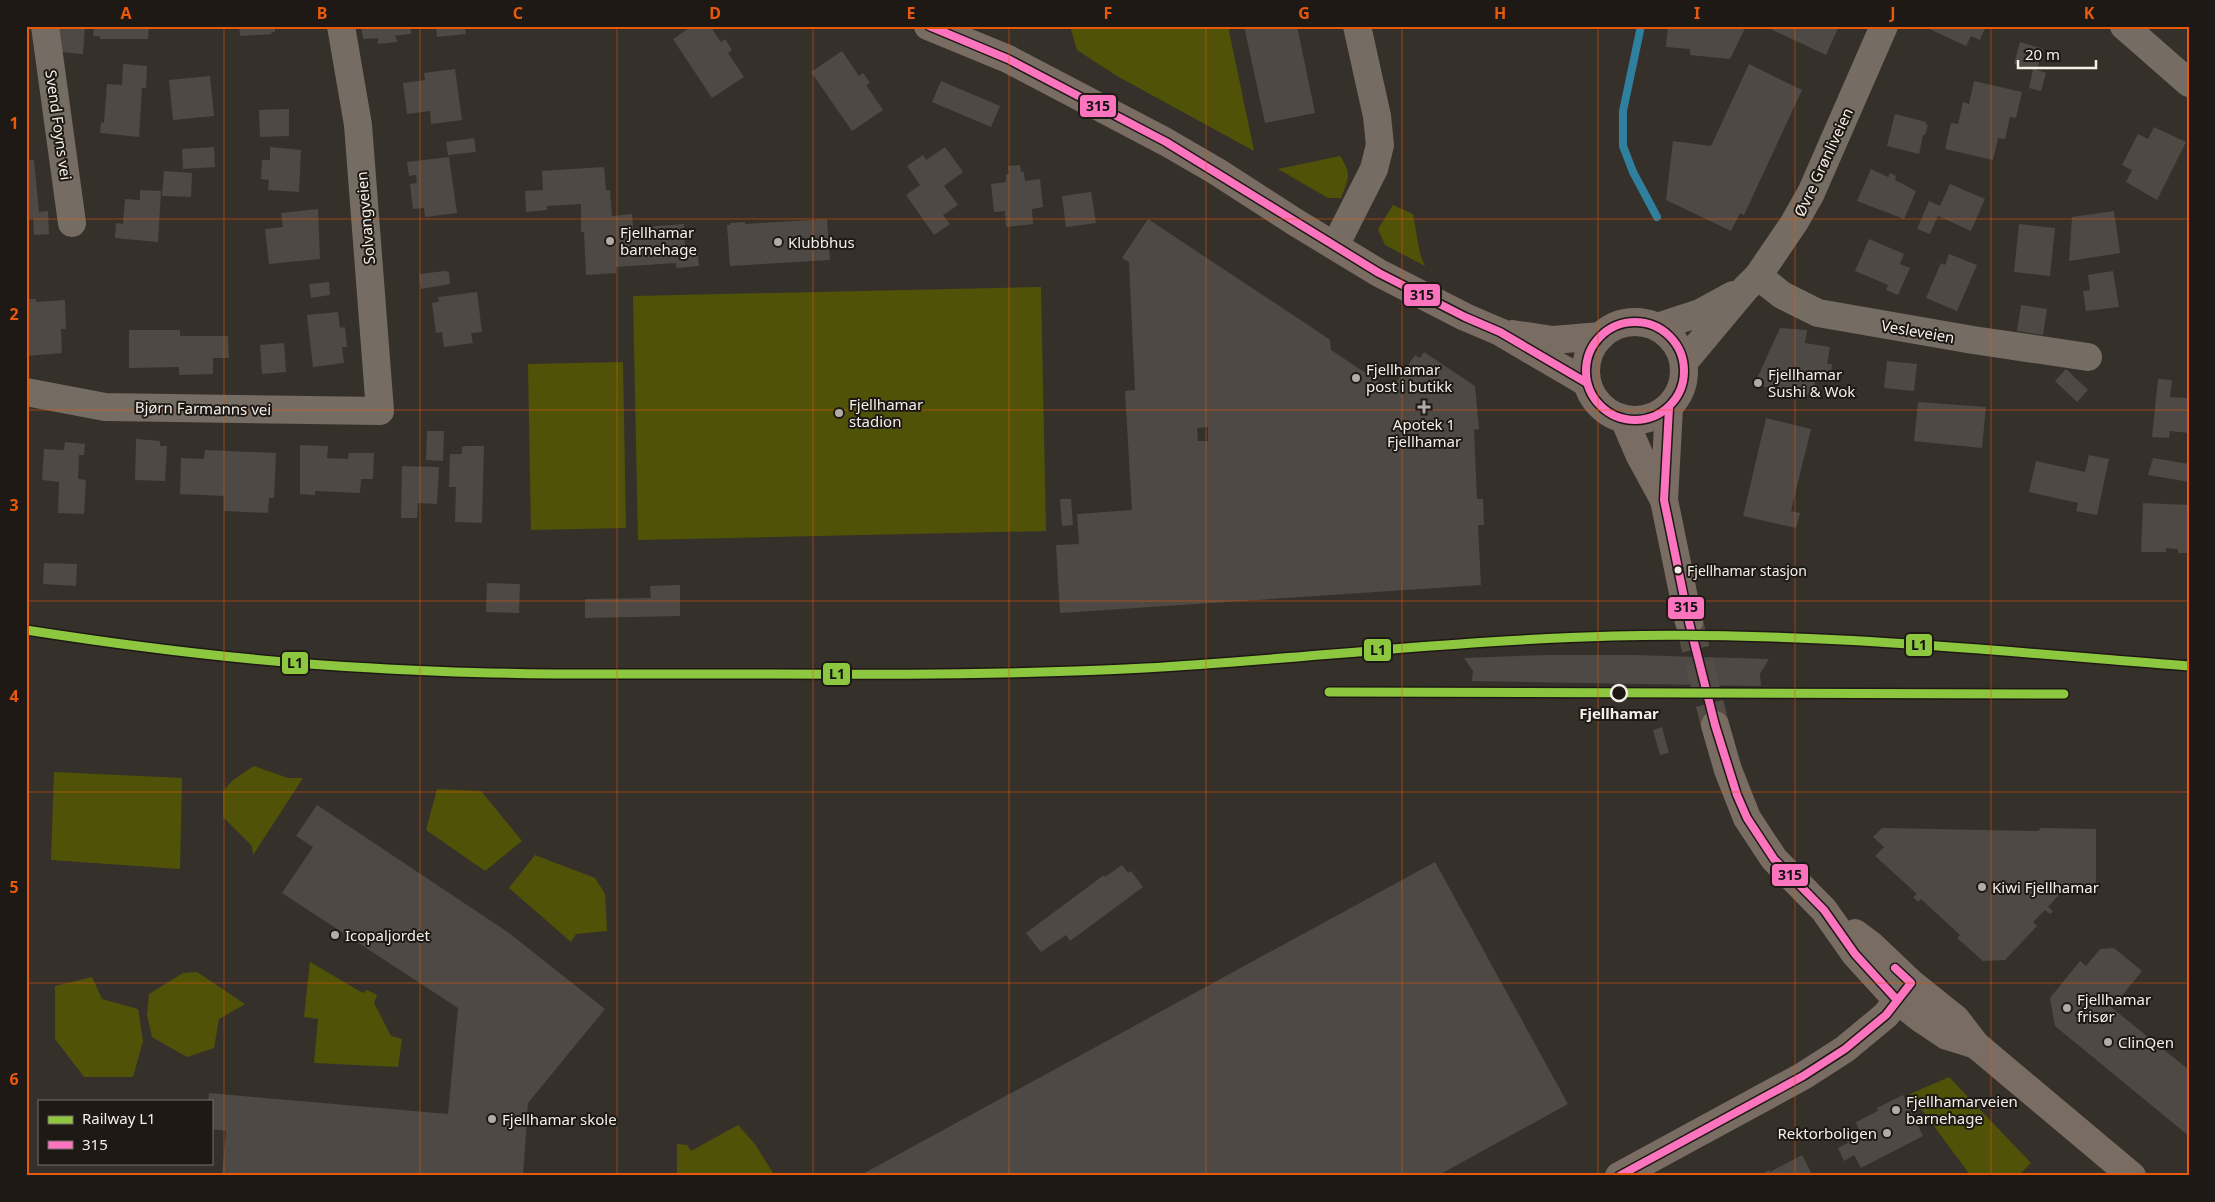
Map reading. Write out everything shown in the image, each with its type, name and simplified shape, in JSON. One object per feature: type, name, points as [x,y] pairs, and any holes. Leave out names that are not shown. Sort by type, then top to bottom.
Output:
[{"type":"main road","points":[[928,26],[1008,59],[1166,142],[1388,277],[1465,317],[1500,332],[1588,383]]},
{"type":"main road","points":[[1627,322],[1642,322],[1657,326],[1669,335],[1678,347],[1684,362],[1684,379],[1679,395],[1669,408],[1645,420],[1624,419],[1613,416],[1597,402],[1588,383],[1587,362],[1592,348],[1601,336],[1613,327],[1627,322]]},
{"type":"main road","points":[[1500,332],[1554,340],[1601,336]]},
{"type":"main road","points":[[1669,408],[1664,500],[1690,622]]},
{"type":"main road","points":[[1624,419],[1639,454],[1664,500]]},
{"type":"main road","points":[[1715,725],[1728,770],[1747,818],[1774,859],[1824,910],[1870,945],[1920,1018],[1947,1036],[1976,1045],[2132,1176]]},
{"type":"main road","points":[[1619,1176],[1828,1060],[1874,1027],[1904,992]]},
{"type":"street","name":"Svend Foyns vei","points":[[45,26],[72,223]]},
{"type":"street","name":"Solvangveien","points":[[341,26],[358,125],[380,411]]},
{"type":"street","points":[[1335,246],[1374,169],[1380,145],[1377,116],[1358,26]]},
{"type":"street","name":"Øvre Grønliveien","points":[[1684,362],[1779,248],[1811,193],[1884,26]]},
{"type":"street","points":[[2124,26],[2189,83]]},
{"type":"street","name":"Øvre Grønliveien","points":[[1657,326],[1700,312],[1752,282]]},
{"type":"street","name":"Vesleveien","points":[[1752,282],[1818,313],[2088,358]]},
{"type":"street","name":"Bjørn Farmanns vei","points":[[26,392],[105,407],[380,411]]},
{"type":"shaded area","points":[[1070,26],[1228,26],[1254,151],[1117,76],[1077,50]]},
{"type":"shaded area","points":[[1340,156],[1348,172],[1341,198],[1328,198],[1278,169]]},
{"type":"shaded area","points":[[1393,205],[1413,214],[1420,254],[1425,266],[1385,245],[1378,229]]},
{"type":"shaded area","name":"Fjellhamar stadion","points":[[1041,287],[1046,531],[638,540],[633,296]]},
{"type":"shaded area","points":[[623,362],[626,528],[531,530],[528,364]]},
{"type":"shaded area","points":[[254,766],[288,778],[303,778],[253,855],[252,846],[223,817],[223,791],[233,780]]},
{"type":"shaded area","points":[[54,772],[182,778],[180,869],[51,860]]},
{"type":"shaded area","points":[[437,789],[481,791],[522,841],[485,871],[426,830]]},
{"type":"shaded area","points":[[535,855],[595,878],[605,894],[607,931],[576,934],[571,942],[509,888]]},
{"type":"shaded area","points":[[310,962],[363,993],[367,990],[377,995],[374,1003],[391,1036],[402,1039],[398,1067],[314,1063],[318,1019],[304,1017]]},
{"type":"shaded area","points":[[197,972],[245,1004],[219,1019],[214,1048],[187,1057],[152,1037],[147,1015],[149,994],[183,973]]},
{"type":"shaded area","points":[[92,977],[102,999],[138,1009],[143,1041],[133,1077],[84,1077],[55,1039],[55,986]]},
{"type":"shaded area","points":[[1949,1077],[2031,1163],[2018,1176],[1971,1176],[1910,1094]]},
{"type":"shaded area","points":[[738,1125],[755,1144],[775,1176],[677,1176],[677,1144],[687,1145],[691,1151]]},
{"type":"building","points":[[59,26],[85,26],[83,54],[58,52]]},
{"type":"building","points":[[94,26],[149,26],[148,39],[100,39],[100,36],[93,36]]},
{"type":"building","points":[[239,26],[275,26],[275,32],[271,32],[272,34],[240,36]]},
{"type":"building","points":[[361,26],[410,26],[411,34],[393,36],[396,37],[397,42],[378,44],[378,38],[363,39]]},
{"type":"building","points":[[436,26],[465,26],[466,34],[437,37]]},
{"type":"building","points":[[692,26],[710,26],[721,42],[725,39],[732,50],[728,53],[744,77],[712,98],[673,39]]},
{"type":"building","points":[[1244,26],[1297,26],[1315,113],[1265,123]]},
{"type":"building","points":[[1668,26],[1746,26],[1730,59],[1690,55],[1690,49],[1666,47]]},
{"type":"building","points":[[1764,26],[1839,26],[1826,55]]},
{"type":"building","points":[[1923,26],[1986,26],[1980,40],[1971,36],[1966,46]]},
{"type":"building","points":[[2020,42],[2043,49],[2037,70],[2046,73],[2041,91],[2029,88],[2033,70],[2014,64]]},
{"type":"building","points":[[842,51],[859,76],[863,73],[870,83],[866,85],[883,110],[852,131],[811,72]]},
{"type":"building","points":[[123,64],[147,66],[146,88],[142,88],[139,137],[100,133],[101,122],[104,123],[107,84],[122,85]]},
{"type":"building","points":[[1749,64],[1802,90],[1744,215],[1740,213],[1731,231],[1666,200],[1673,141],[1711,146]]},
{"type":"building","points":[[455,69],[462,120],[431,124],[430,111],[407,114],[403,83],[425,80],[424,73]]},
{"type":"building","points":[[210,76],[214,116],[173,120],[169,80]]},
{"type":"building","points":[[941,81],[1000,106],[991,127],[932,102]]},
{"type":"building","points":[[1974,81],[2022,92],[2016,118],[2010,117],[2005,139],[1998,138],[1993,160],[1945,149],[1951,123],[1958,124],[1963,102],[1969,104]]},
{"type":"building","points":[[289,109],[289,136],[260,137],[259,110]]},
{"type":"building","points":[[1895,114],[1926,122],[1926,125],[1928,125],[1925,135],[1923,135],[1919,154],[1887,146]]},
{"type":"building","points":[[2154,127],[2186,142],[2157,200],[2126,182],[2132,170],[2122,165],[2138,134],[2148,139]]},
{"type":"building","points":[[474,138],[476,152],[448,155],[446,142]]},
{"type":"building","points":[[214,147],[215,167],[183,169],[182,149]]},
{"type":"building","points":[[270,147],[301,150],[299,192],[268,190],[269,180],[261,179],[262,160],[270,160]]},
{"type":"building","points":[[945,147],[963,172],[944,186],[958,205],[943,215],[950,224],[934,235],[906,195],[920,185],[907,166],[923,155],[926,160]]},
{"type":"building","points":[[449,157],[457,213],[425,217],[424,208],[413,209],[410,184],[417,183],[416,175],[409,176],[407,162]]},
{"type":"building","points":[[26,160],[34,160],[39,212],[48,211],[49,234],[34,235],[33,218],[26,219]]},
{"type":"building","points":[[1020,165],[1021,172],[1024,172],[1025,181],[1040,179],[1043,207],[1032,209],[1033,224],[1006,227],[1005,211],[994,212],[991,184],[1006,182],[1006,174],[1009,174],[1008,166]]},
{"type":"building","points":[[604,167],[606,190],[610,190],[612,216],[632,214],[633,228],[684,224],[685,247],[697,246],[699,266],[676,268],[676,263],[616,267],[616,273],[586,275],[584,232],[581,232],[581,204],[547,206],[547,210],[526,212],[525,191],[543,190],[542,171]]},
{"type":"building","points":[[1871,169],[1888,177],[1890,173],[1896,176],[1895,180],[1916,191],[1904,219],[1857,201]]},
{"type":"building","points":[[164,171],[192,173],[191,197],[162,196]]},
{"type":"building","points":[[1950,184],[1985,199],[1971,231],[1938,216],[1930,234],[1917,229],[1929,201],[1940,206]]},
{"type":"building","points":[[140,190],[161,191],[158,242],[115,238],[116,223],[123,224],[125,199],[140,200]]},
{"type":"building","points":[[1091,192],[1096,223],[1066,227],[1062,196]]},
{"type":"building","points":[[318,209],[320,259],[269,264],[265,229],[283,227],[281,213]]},
{"type":"building","points":[[2114,211],[2120,253],[2069,261],[2072,217]]},
{"type":"building","name":"Klubbhus","points":[[827,219],[830,260],[730,266],[727,225],[730,225],[730,223],[745,222],[745,224]]},
{"type":"building","points":[[1148,219],[1330,340],[1331,350],[1391,390],[1415,355],[1420,358],[1424,352],[1475,386],[1479,429],[1474,430],[1477,499],[1483,499],[1484,525],[1478,525],[1481,585],[1060,613],[1056,545],[1079,544],[1077,514],[1132,510],[1125,391],[1135,390],[1129,262],[1122,258]],"holes":[[[1208,427],[1208,441],[1198,441],[1197,428]]]},
{"type":"building","points":[[2019,224],[2055,228],[2050,276],[2014,272]]},
{"type":"building","points":[[1869,239],[1904,254],[1900,264],[1910,268],[1898,295],[1886,290],[1888,285],[1855,271]]},
{"type":"building","points":[[1949,254],[1977,265],[1957,311],[1926,298],[1941,263],[1945,265]]},
{"type":"building","points":[[2113,271],[2119,307],[2086,311],[2083,291],[2090,290],[2088,275]]},
{"type":"building","points":[[449,272],[450,284],[421,289],[419,274]]},
{"type":"building","points":[[329,282],[330,295],[311,298],[309,284]]},
{"type":"building","points":[[477,292],[482,332],[471,333],[473,343],[444,347],[442,332],[436,333],[432,303],[439,302],[438,297]]},
{"type":"building","points":[[26,299],[36,299],[36,302],[65,300],[66,329],[61,329],[62,353],[26,356]]},
{"type":"building","points":[[2021,305],[2047,309],[2043,335],[2017,331]]},
{"type":"building","points":[[338,312],[340,328],[345,327],[347,347],[342,347],[344,363],[313,367],[307,315]]},
{"type":"building","points":[[1780,328],[1807,330],[1805,343],[1830,347],[1827,364],[1832,364],[1831,375],[1816,375],[1813,396],[1754,385]]},
{"type":"building","points":[[129,330],[180,330],[180,336],[228,336],[229,358],[213,358],[213,374],[179,375],[179,367],[129,368]]},
{"type":"building","points":[[284,343],[286,372],[262,374],[260,345]]},
{"type":"building","points":[[1887,361],[1917,364],[1914,391],[1884,388]]},
{"type":"building","points":[[2066,369],[2088,390],[2077,402],[2055,381]]},
{"type":"building","points":[[2158,379],[2172,380],[2170,397],[2189,398],[2189,433],[2170,431],[2169,438],[2152,437]]},
{"type":"building","points":[[1918,402],[1986,407],[1982,448],[1914,441]]},
{"type":"building","points":[[1766,418],[1811,429],[1791,511],[1800,513],[1796,528],[1743,516]]},
{"type":"building","points":[[427,431],[444,431],[443,461],[426,460]]},
{"type":"building","points":[[136,439],[160,441],[160,446],[167,446],[165,481],[135,480]]},
{"type":"building","points":[[65,442],[85,444],[84,455],[79,455],[78,479],[86,480],[84,514],[58,513],[59,482],[42,480],[44,449],[64,450]]},
{"type":"building","points":[[300,445],[328,446],[327,458],[348,459],[349,453],[374,453],[373,479],[361,479],[360,493],[315,491],[315,495],[300,494]]},
{"type":"building","points":[[484,446],[482,523],[455,522],[456,487],[449,487],[450,454],[462,454],[462,447]]},
{"type":"building","points":[[205,450],[276,453],[274,498],[269,498],[268,513],[224,511],[224,496],[180,494],[181,458],[204,459]]},
{"type":"building","points":[[2089,455],[2109,459],[2097,515],[2076,511],[2078,503],[2029,492],[2036,461],[2085,472]]},
{"type":"building","points":[[2153,458],[2189,464],[2189,482],[2148,475]]},
{"type":"building","points":[[402,466],[439,467],[437,504],[418,503],[417,518],[401,518]]},
{"type":"building","points":[[1060,499],[1071,499],[1073,525],[1062,526]]},
{"type":"building","points":[[2143,503],[2189,505],[2189,553],[2178,553],[2178,549],[2166,548],[2166,552],[2141,552]]},
{"type":"building","points":[[44,563],[77,564],[76,586],[43,584]]},
{"type":"building","points":[[487,583],[520,584],[519,613],[486,612]]},
{"type":"building","points":[[680,585],[680,616],[585,618],[585,599],[651,598],[650,586]]},
{"type":"building","points":[[1548,655],[1633,655],[1769,659],[1760,674],[1761,686],[1472,681],[1473,671],[1464,658]]},
{"type":"building","points":[[1662,727],[1669,753],[1660,755],[1653,730]]},
{"type":"building","points":[[317,805],[509,933],[605,1009],[528,1103],[523,1176],[222,1176],[226,1131],[212,1129],[212,1100],[208,1100],[209,1093],[448,1114],[458,1008],[282,893],[313,847],[296,836]]},
{"type":"building","points":[[1882,828],[2038,831],[2041,828],[2096,829],[2096,886],[2094,886],[2094,893],[2090,893],[2090,886],[2066,887],[2048,907],[2053,911],[2050,914],[2045,910],[2033,922],[2037,926],[2005,960],[1983,961],[1957,938],[1960,935],[1921,899],[1918,902],[1913,897],[1917,894],[1875,856],[1884,847],[1873,837]]},
{"type":"building","points":[[1435,862],[1568,1104],[1437,1176],[859,1176]]},
{"type":"building","points":[[1122,865],[1128,873],[1131,871],[1143,887],[1070,941],[1066,935],[1041,952],[1026,933],[1104,875],[1105,877]]},
{"type":"building","points":[[2114,948],[2142,971],[2112,1008],[2189,1070],[2189,1136],[2055,1026],[2050,998],[2080,961],[2086,966],[2100,949]]},
{"type":"building","name":"Rektorboligen","points":[[1903,1095],[1923,1136],[1861,1168],[1854,1155],[1844,1161],[1838,1148],[1848,1143],[1845,1137],[1859,1130],[1856,1122],[1878,1111],[1877,1108]]},
{"type":"building","points":[[1802,1155],[1813,1176],[1758,1176],[1769,1170],[1770,1172]]},
{"type":"waterway","points":[[1641,26],[1623,111],[1623,146],[1633,172],[1657,217]]},
{"type":"tunnel","points":[[1689,622],[1715,725]]},
{"type":"rail line","name":"L1","points":[[26,630],[112,643],[285,662],[495,673],[922,674],[1089,671],[1496,641],[1685,635],[1829,639],[2189,666]]},
{"type":"rail line","name":"L1","points":[[1329,692],[2064,694]]},
{"type":"transit line","name":"315","points":[[929,26],[1008,59],[1166,142],[1379,273],[1465,317],[1500,332],[1587,383]]},
{"type":"transit line","name":"315","points":[[1635,322],[1654,326],[1670,336],[1680,352],[1684,371],[1680,390],[1670,406],[1654,416],[1635,420],[1616,416],[1600,406],[1590,390],[1586,371],[1590,352],[1600,336],[1616,326],[1635,322]]},
{"type":"transit line","name":"315","points":[[1669,408],[1664,500],[1689,622],[1715,725],[1737,795],[1747,818],[1774,859],[1824,910],[1855,954],[1897,1000]]},
{"type":"transit line","name":"315","points":[[1619,1176],[1803,1076],[1845,1049],[1886,1015],[1911,983],[1895,968]]},
{"type":"place","name":"Fjellhamar barnehage","points":[[610,241]]},
{"type":"place","name":"Klubbhus","points":[[778,242]]},
{"type":"place","name":"Fjellhamar post i butikk","points":[[1356,378]]},
{"type":"place","name":"Fjellhamar Sushi & Wok","points":[[1758,383]]},
{"type":"place","name":"Apotek 1 Fjellhamar","points":[[1424,407]]},
{"type":"place","name":"Fjellhamar stadion","points":[[839,413]]},
{"type":"place","name":"Fjellhamar stasjon","points":[[1678,570]]},
{"type":"place","name":"Fjellhamar","points":[[1619,693]]},
{"type":"place","name":"Kiwi Fjellhamar","points":[[1982,887]]},
{"type":"place","name":"Icopaljordet","points":[[335,935]]},
{"type":"place","name":"Fjellhamar frisør","points":[[2067,1008]]},
{"type":"place","name":"ClinQen","points":[[2108,1042]]},
{"type":"place","name":"Fjellhamarveien barnehage","points":[[1896,1110]]},
{"type":"place","name":"Fjellhamar skole","points":[[492,1119]]},
{"type":"place","name":"Rektorboligen","points":[[1887,1133]]}]
